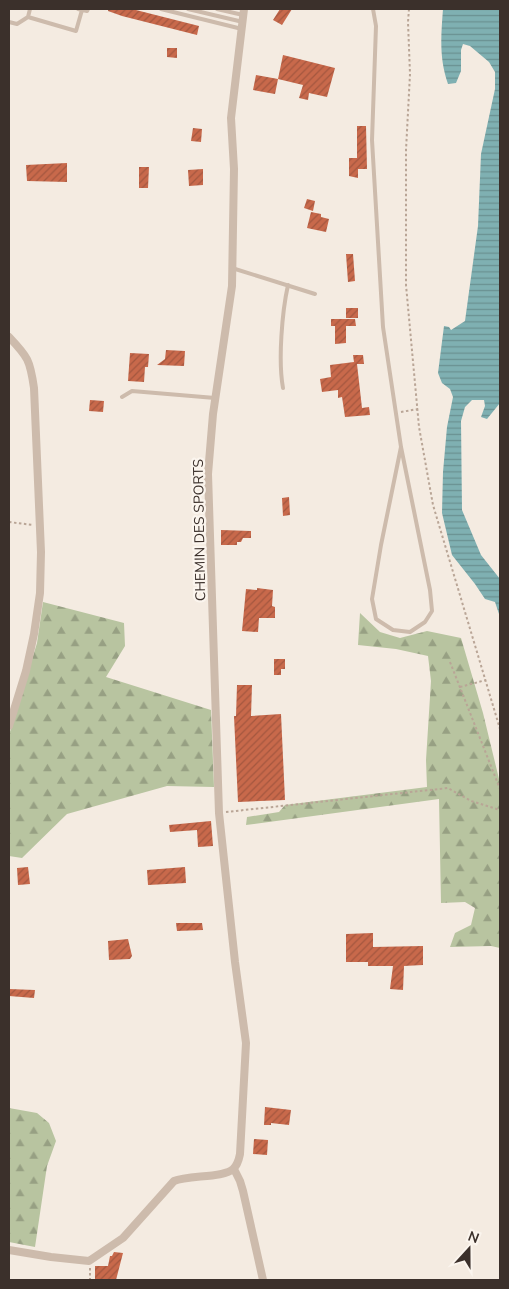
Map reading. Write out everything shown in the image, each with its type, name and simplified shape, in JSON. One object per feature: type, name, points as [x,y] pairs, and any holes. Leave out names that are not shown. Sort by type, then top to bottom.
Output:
[{"type":"street","name":"CHEMIN DES SPORTS","points":[[234,1169],[240,1154],[246,1043],[219,813],[208,474],[216,398],[232,286],[234,168],[231,118],[243,19]]},
{"type":"street","points":[[9,337],[26,354],[31,365],[34,388],[40,526],[40,593],[34,634],[26,671],[9,726]]},
{"type":"street","points":[[9,1250],[89,1261],[123,1238],[174,1182],[228,1172],[234,1169],[243,1191],[263,1280]]},
{"type":"lane","points":[[9,22],[17,24],[28,17],[30,9]]},
{"type":"lane","points":[[28,17],[76,31],[80,9],[87,12],[88,9]]},
{"type":"lane","points":[[161,9],[243,19]]},
{"type":"lane","points":[[188,9],[243,19]]},
{"type":"lane","points":[[217,9],[226,10],[243,19]]},
{"type":"lane","points":[[373,9],[376,26],[372,140],[383,327],[402,447],[430,590],[432,611],[425,622],[410,632],[392,630],[376,619],[372,599],[381,545],[402,447]]},
{"type":"lane","points":[[232,268],[315,294]]},
{"type":"lane","points":[[283,388],[280,371],[285,298],[288,285]]},
{"type":"lane","points":[[122,397],[132,391],[216,398]]},
{"type":"path","points":[[409,9],[410,74],[406,150],[406,285],[418,409],[433,505],[500,729]]},
{"type":"path","points":[[396,412],[418,409]]},
{"type":"path","points":[[9,522],[40,526]]},
{"type":"path","points":[[450,662],[500,789]]},
{"type":"path","points":[[460,687],[486,680]]},
{"type":"path","points":[[219,813],[448,788],[471,801],[500,810]]},
{"type":"path","points":[[89,1261],[90,1280]]},
{"type":"green space","points":[[43,602],[124,623],[125,646],[106,677],[211,710],[214,787],[167,786],[67,814],[22,858],[9,856],[9,735],[37,643]]},
{"type":"green space","points":[[360,613],[380,632],[400,638],[427,631],[461,638],[483,713],[500,783],[500,948],[491,946],[450,947],[455,933],[471,925],[475,908],[465,902],[441,903],[439,799],[246,825],[247,817],[279,812],[285,805],[427,787],[426,760],[431,681],[428,656],[396,649],[358,645]]},
{"type":"green space","points":[[9,1108],[37,1113],[49,1123],[56,1141],[47,1166],[35,1247],[9,1242]]},
{"type":"water","points":[[443,9],[500,9],[500,403],[487,419],[481,417],[485,406],[484,400],[472,400],[465,407],[461,421],[462,510],[481,555],[500,579],[500,617],[495,602],[485,599],[452,555],[442,513],[447,427],[453,397],[450,389],[442,383],[438,373],[444,326],[449,327],[451,330],[465,321],[478,226],[481,154],[495,89],[495,72],[489,62],[470,46],[463,44],[461,50],[461,71],[456,83],[448,84],[442,56]]},
{"type":"building","points":[[108,9],[132,9],[199,26],[197,35],[122,16],[108,11]]},
{"type":"building","points":[[280,9],[292,9],[282,25],[273,20]]},
{"type":"building","points":[[167,48],[177,48],[177,58],[167,57]]},
{"type":"building","points":[[283,55],[335,68],[327,97],[309,93],[308,100],[299,98],[303,85],[278,79]]},
{"type":"building","points":[[256,75],[278,79],[275,94],[253,90]]},
{"type":"building","points":[[357,126],[366,126],[367,169],[358,169],[358,178],[349,176],[349,158],[357,158]]},
{"type":"building","points":[[193,128],[202,129],[201,142],[191,141]]},
{"type":"building","points":[[67,163],[67,182],[27,181],[26,165]]},
{"type":"building","points":[[139,167],[149,167],[148,188],[139,188]]},
{"type":"building","points":[[203,169],[203,185],[189,186],[188,170]]},
{"type":"building","points":[[307,199],[315,201],[313,211],[304,208]]},
{"type":"building","points":[[311,212],[321,214],[321,217],[329,219],[326,232],[307,228]]},
{"type":"building","points":[[346,254],[353,254],[355,281],[348,282]]},
{"type":"building","points":[[346,308],[358,308],[358,318],[346,318]]},
{"type":"building","points":[[331,319],[355,319],[356,326],[346,326],[346,343],[335,344],[335,326],[331,326]]},
{"type":"building","points":[[166,350],[185,351],[184,366],[157,365],[165,359]]},
{"type":"building","points":[[130,353],[149,354],[148,367],[145,367],[144,382],[128,381]]},
{"type":"building","points":[[353,355],[363,355],[364,364],[357,364],[362,408],[369,407],[370,415],[345,417],[342,397],[338,398],[338,390],[322,392],[320,379],[331,377],[330,365],[354,362]]},
{"type":"building","points":[[90,400],[104,401],[103,412],[89,411]]},
{"type":"building","points":[[289,497],[290,515],[283,516],[282,498]]},
{"type":"building","points":[[221,530],[251,531],[251,538],[243,538],[241,542],[237,542],[237,545],[221,545]]},
{"type":"building","points":[[257,588],[273,590],[272,606],[275,607],[275,618],[259,618],[258,632],[242,631],[246,589],[257,590]]},
{"type":"building","points":[[274,659],[285,659],[285,669],[281,669],[281,675],[274,675]]},
{"type":"building","points":[[237,685],[252,685],[251,716],[281,714],[285,800],[238,802],[234,716],[236,716]]},
{"type":"building","points":[[211,821],[213,846],[198,847],[197,830],[170,832],[169,825]]},
{"type":"building","points":[[28,867],[30,884],[18,885],[17,868]]},
{"type":"building","points":[[185,867],[186,883],[148,885],[147,870]]},
{"type":"building","points":[[176,923],[202,923],[203,930],[177,931]]},
{"type":"building","points":[[373,933],[373,947],[423,946],[423,965],[404,966],[403,990],[390,989],[393,966],[368,966],[368,962],[346,962],[346,934]]},
{"type":"building","points":[[128,939],[132,956],[130,959],[109,960],[108,941]]},
{"type":"building","points":[[9,989],[35,990],[34,998],[9,996]]},
{"type":"building","points":[[265,1107],[291,1110],[289,1125],[271,1123],[271,1125],[264,1125]]},
{"type":"building","points":[[254,1139],[268,1140],[267,1155],[253,1154]]},
{"type":"building","points":[[114,1252],[123,1253],[116,1280],[95,1280],[95,1266],[108,1266],[110,1256]]}]
